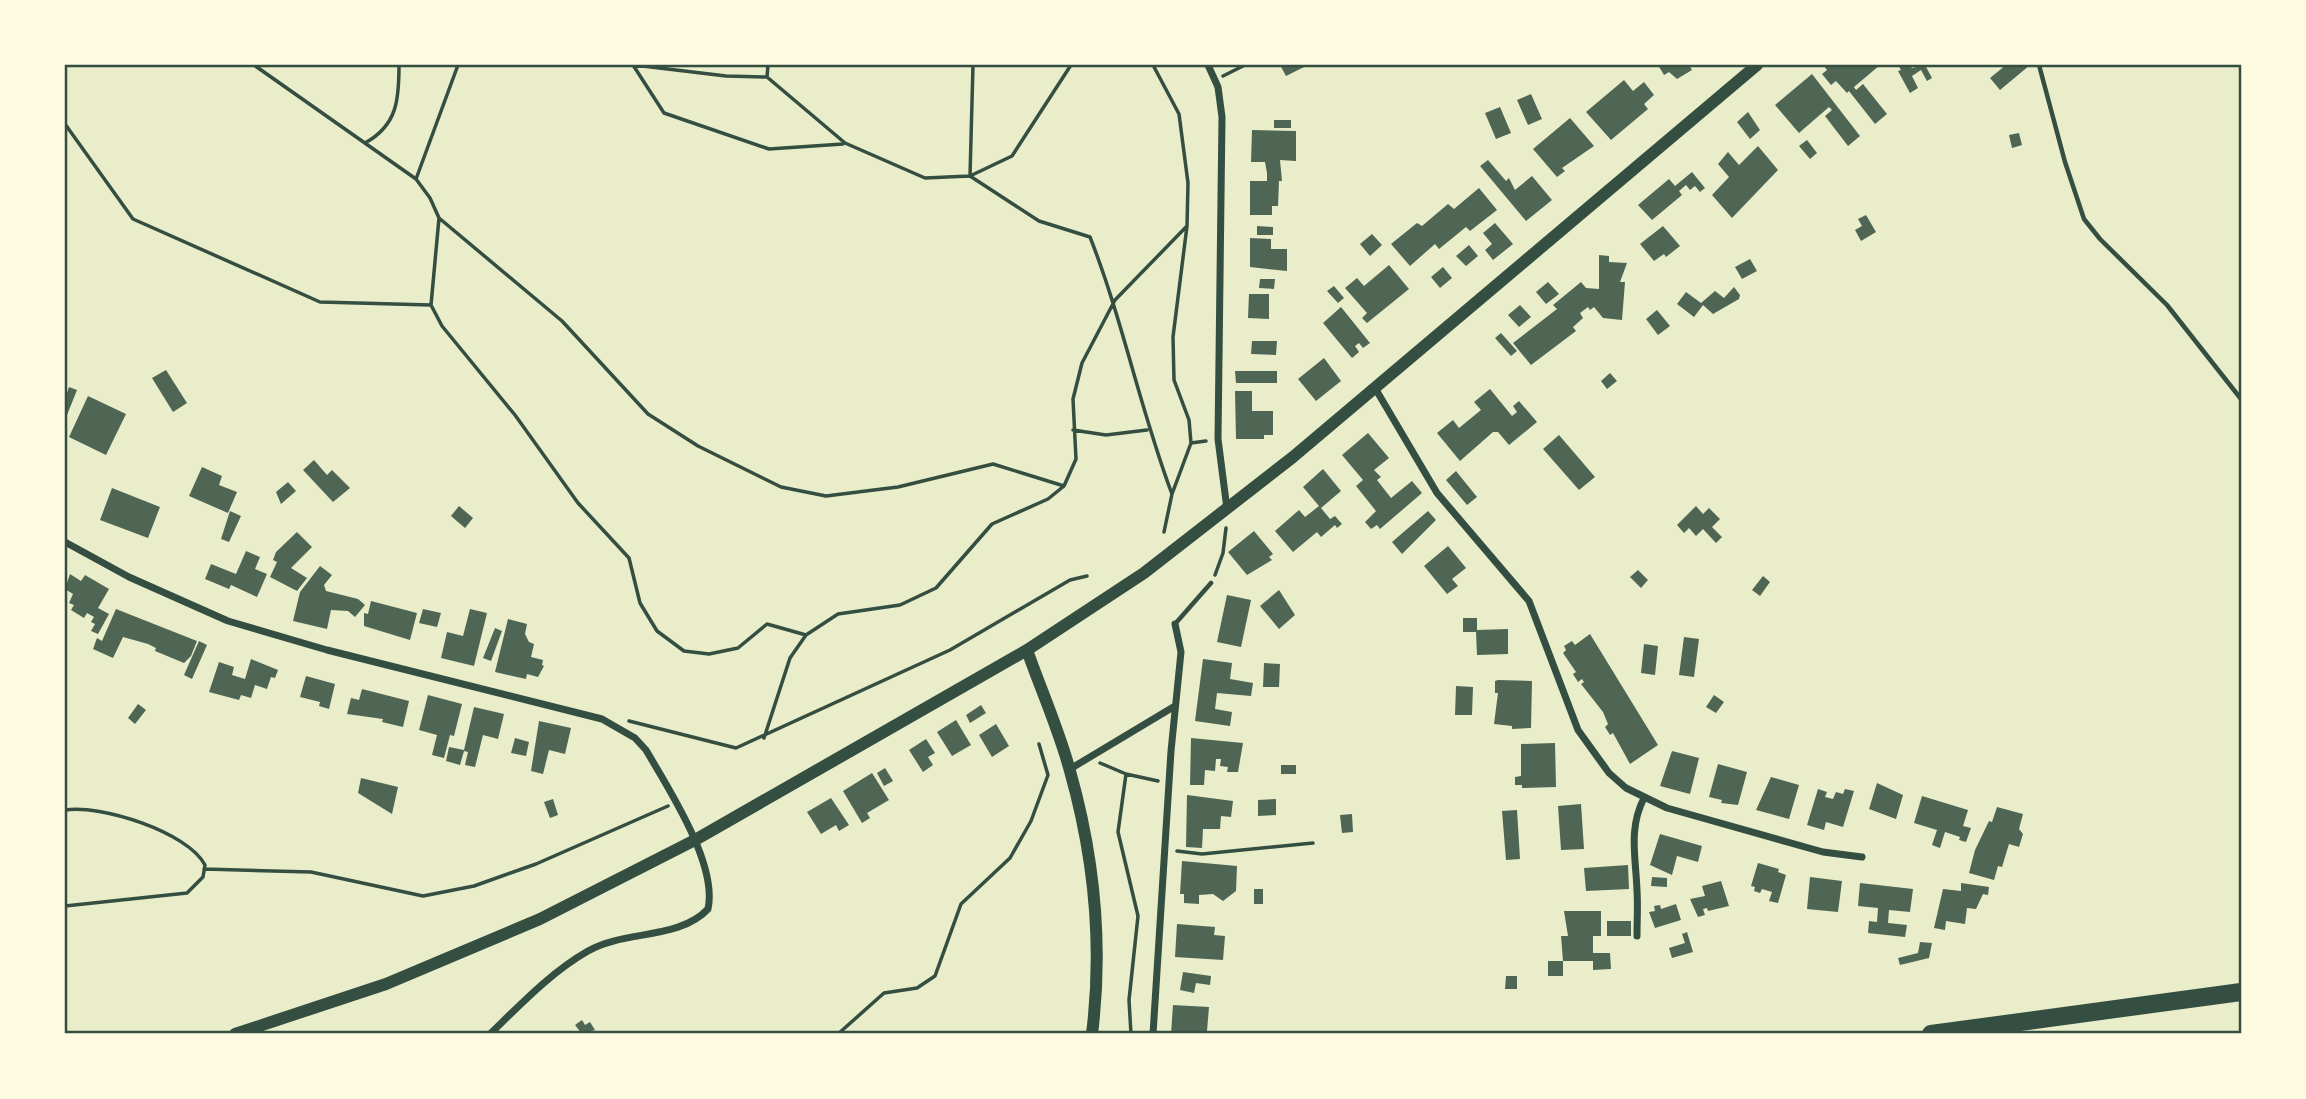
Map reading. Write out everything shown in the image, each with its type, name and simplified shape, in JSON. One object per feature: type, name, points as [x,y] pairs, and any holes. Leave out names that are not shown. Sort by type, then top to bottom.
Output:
[{"type":"highway","points":[[1931,1034],[2241,992]]},
{"type":"main road","points":[[235,1034],[386,984],[540,919],[695,840],[1027,650],[1144,573],[1227,509],[1375,388],[1757,65]]},
{"type":"main road","points":[[1027,650],[1070,769],[1088,853],[1096,918],[1097,965],[1092,1034]]},
{"type":"street","points":[[1208,65],[1215,80],[1222,117],[1218,439],[1227,509]]},
{"type":"street","points":[[1375,388],[1437,493],[1529,601],[1578,730],[1590,750],[1626,788],[1667,808],[1823,852],[1862,856]]},
{"type":"street","points":[[65,542],[129,577],[228,621],[327,650],[603,719],[635,737],[646,750],[695,840],[710,896],[708,909],[677,926],[620,938],[588,951],[535,991],[490,1034]]},
{"type":"street","points":[[1153,1034],[1168,783],[1181,652],[1175,624]]},
{"type":"street","points":[[1070,769],[1175,706]]},
{"type":"street","points":[[1637,936],[1637,891],[1632,839],[1638,811],[1644,798]]},
{"type":"lane","points":[[2039,65],[2065,162],[2084,219],[2100,239],[2167,305],[2241,399]]},
{"type":"lane","points":[[1175,624],[1211,583]]},
{"type":"path","points":[[254,65],[416,179],[430,198],[439,218],[562,321],[648,414],[698,446],[780,486],[826,496],[898,488],[993,464],[1064,486]]},
{"type":"path","points":[[364,143],[379,135],[399,103],[399,65]]},
{"type":"path","points":[[416,179],[458,65]]},
{"type":"path","points":[[586,65],[632,65],[726,76],[767,77],[845,143],[925,178],[970,176],[1012,156],[1071,65]]},
{"type":"path","points":[[632,65],[664,113],[769,149],[845,143]]},
{"type":"path","points":[[767,77],[768,65]]},
{"type":"path","points":[[970,176],[973,65]]},
{"type":"path","points":[[1153,65],[1179,114],[1188,183],[1187,226],[1173,337],[1174,380],[1189,420],[1191,443],[1172,494],[1164,532]]},
{"type":"path","points":[[1215,80],[1245,65]]},
{"type":"path","points":[[65,124],[133,219],[320,302],[431,305]]},
{"type":"path","points":[[970,176],[1039,221],[1090,237],[1115,300],[1148,430],[1172,494]]},
{"type":"path","points":[[439,218],[431,305],[442,326],[516,415],[578,503],[629,558],[640,603],[657,631],[684,651],[709,654],[738,648],[767,624],[806,635]]},
{"type":"path","points":[[764,737],[789,658],[806,635],[838,614],[900,605],[936,588],[992,524],[1048,499],[1064,486],[1076,459],[1073,399],[1082,363],[1115,300],[1187,226]]},
{"type":"path","points":[[1073,430],[1107,435],[1148,430]]},
{"type":"path","points":[[1191,443],[1218,439]]},
{"type":"path","points":[[1211,583],[1223,553],[1227,509]]},
{"type":"path","points":[[603,719],[635,721],[736,748],[950,650],[1070,580],[1087,576]]},
{"type":"path","points":[[838,1034],[884,993],[917,988],[935,976],[961,904],[1010,858],[1031,821],[1048,775],[1039,744]]},
{"type":"path","points":[[1088,758],[1126,774],[1168,783]]},
{"type":"path","points":[[1126,774],[1118,832],[1138,916],[1129,1000],[1131,1034]]},
{"type":"path","points":[[204,869],[311,872],[423,897],[474,886],[536,864],[676,802]]},
{"type":"path","points":[[65,810],[92,810],[140,823],[191,847],[200,856],[204,869],[198,885],[187,893],[65,906]]},
{"type":"path","points":[[1164,850],[1202,854],[1313,843]]},
{"type":"building","points":[[1280,65],[1308,65],[1286,76]]},
{"type":"building","points":[[1658,65],[1689,65],[1692,70],[1677,79],[1669,72],[1664,75]]},
{"type":"building","points":[[1823,65],[1880,65],[1854,87],[1856,90],[1863,84],[1887,114],[1875,124],[1849,91],[1847,93],[1836,81],[1831,85],[1822,74],[1827,70]]},
{"type":"building","points":[[1898,65],[1910,65],[1912,68],[1925,65],[1932,78],[1927,81],[1921,70],[1912,76],[1918,88],[1910,93],[1898,71],[1901,70]]},
{"type":"building","points":[[2006,65],[2030,65],[2000,90],[1990,78]]},
{"type":"building","points":[[1812,74],[1860,136],[1848,146],[1825,116],[1832,110],[1829,107],[1799,133],[1775,105]]},
{"type":"building","points":[[1624,80],[1633,91],[1644,82],[1654,95],[1644,104],[1648,109],[1611,140],[1586,112]]},
{"type":"building","points":[[1531,94],[1542,119],[1528,125],[1517,100]]},
{"type":"building","points":[[1500,107],[1511,133],[1496,139],[1485,113]]},
{"type":"building","points":[[1748,112],[1760,130],[1750,139],[1737,122]]},
{"type":"building","points":[[1570,118],[1594,146],[1562,168],[1565,171],[1557,177],[1533,149]]},
{"type":"building","points":[[1274,120],[1291,120],[1291,128],[1274,128]]},
{"type":"building","points":[[1252,130],[1296,131],[1296,161],[1280,160],[1282,181],[1279,181],[1278,206],[1272,206],[1272,215],[1250,215],[1250,181],[1267,181],[1265,162],[1251,162]]},
{"type":"building","points":[[2019,133],[2022,145],[2012,148],[2009,135]]},
{"type":"building","points":[[1807,140],[1817,153],[1810,159],[1799,146]]},
{"type":"building","points":[[1758,146],[1778,170],[1732,218],[1712,195],[1729,177],[1718,164],[1728,152],[1739,165]]},
{"type":"building","points":[[1488,160],[1506,181],[1509,178],[1515,190],[1532,176],[1552,200],[1526,221],[1480,166]]},
{"type":"building","points":[[1692,172],[1705,188],[1700,192],[1695,186],[1690,190],[1686,185],[1679,191],[1682,195],[1652,220],[1638,205],[1669,179],[1675,186]]},
{"type":"building","points":[[1479,188],[1497,210],[1470,231],[1466,227],[1439,249],[1435,244],[1410,266],[1391,244],[1417,223],[1422,226],[1448,204],[1454,209]]},
{"type":"building","points":[[1866,215],[1876,232],[1861,241],[1855,230],[1862,226],[1858,219]]},
{"type":"building","points":[[1495,223],[1513,244],[1493,260],[1485,250],[1492,244],[1483,233]]},
{"type":"building","points":[[1257,226],[1273,227],[1273,235],[1257,235]]},
{"type":"building","points":[[1663,226],[1680,246],[1666,257],[1664,254],[1654,261],[1640,244]]},
{"type":"building","points":[[1372,234],[1382,245],[1370,256],[1360,244]]},
{"type":"building","points":[[1250,238],[1271,239],[1271,249],[1287,249],[1287,271],[1250,267]]},
{"type":"building","points":[[1469,245],[1478,256],[1466,266],[1456,256]]},
{"type":"building","points":[[1599,255],[1609,256],[1609,262],[1627,263],[1620,282],[1625,282],[1622,320],[1603,318],[1594,307],[1590,310],[1588,307],[1580,313],[1583,318],[1573,327],[1576,331],[1531,365],[1513,343],[1557,309],[1553,305],[1581,282],[1586,288],[1599,289]]},
{"type":"building","points":[[1750,259],[1757,271],[1742,279],[1735,267]]},
{"type":"building","points":[[1389,265],[1409,289],[1367,323],[1362,318],[1367,313],[1345,288],[1357,278],[1364,286]]},
{"type":"building","points":[[1443,267],[1452,278],[1440,288],[1431,277]]},
{"type":"building","points":[[1260,279],[1275,279],[1274,289],[1259,288]]},
{"type":"building","points":[[1548,282],[1559,294],[1546,304],[1536,292]]},
{"type":"building","points":[[1334,286],[1344,298],[1338,303],[1327,291]]},
{"type":"building","points":[[1734,287],[1740,295],[1739,299],[1713,314],[1703,305],[1694,317],[1677,304],[1686,292],[1701,303],[1715,291],[1724,298]]},
{"type":"building","points":[[1249,294],[1269,294],[1269,319],[1248,318]]},
{"type":"building","points":[[1520,305],[1531,317],[1519,327],[1508,315]]},
{"type":"building","points":[[1341,307],[1370,343],[1363,348],[1359,343],[1355,346],[1359,352],[1352,358],[1323,323]]},
{"type":"building","points":[[1657,310],[1670,326],[1658,335],[1646,319]]},
{"type":"building","points":[[1501,333],[1517,351],[1511,356],[1495,338]]},
{"type":"building","points":[[1252,341],[1277,341],[1276,355],[1251,354]]},
{"type":"building","points":[[1324,358],[1341,381],[1316,401],[1298,379]]},
{"type":"building","points":[[166,370],[187,403],[173,412],[152,378]]},
{"type":"building","points":[[1235,371],[1277,371],[1277,383],[1236,383]]},
{"type":"building","points":[[1610,373],[1617,381],[1607,389],[1601,381]]},
{"type":"building","points":[[69,387],[77,390],[67,415],[65,399]]},
{"type":"building","points":[[1490,389],[1512,416],[1517,412],[1513,406],[1519,401],[1537,422],[1509,445],[1498,432],[1493,432],[1460,461],[1437,433],[1453,420],[1459,428],[1481,410],[1474,402]]},
{"type":"building","points":[[1235,391],[1252,391],[1252,411],[1273,411],[1273,435],[1264,435],[1264,439],[1236,439]]},
{"type":"building","points":[[88,396],[126,414],[106,455],[69,437]]},
{"type":"building","points":[[1368,433],[1389,458],[1374,470],[1381,477],[1377,480],[1391,498],[1412,481],[1422,493],[1380,529],[1377,525],[1371,529],[1365,522],[1376,511],[1356,486],[1363,480],[1342,455]]},
{"type":"building","points":[[1559,435],[1595,477],[1579,490],[1543,449]]},
{"type":"building","points":[[314,460],[327,475],[332,470],[350,488],[333,502],[303,470]]},
{"type":"building","points":[[202,467],[222,476],[219,485],[237,492],[228,513],[189,496]]},
{"type":"building","points":[[1323,469],[1341,491],[1321,508],[1330,519],[1335,516],[1342,524],[1337,528],[1335,525],[1321,537],[1317,532],[1293,552],[1275,531],[1299,510],[1305,517],[1319,506],[1303,487]]},
{"type":"building","points":[[1456,471],[1477,497],[1467,505],[1446,480]]},
{"type":"building","points":[[288,482],[296,491],[281,504],[276,492]]},
{"type":"building","points":[[112,488],[160,507],[148,538],[100,520]]},
{"type":"building","points":[[459,506],[473,518],[465,528],[451,516]]},
{"type":"building","points":[[1696,506],[1703,514],[1709,508],[1720,519],[1712,527],[1722,537],[1716,543],[1703,529],[1696,536],[1689,528],[1684,533],[1677,525]]},
{"type":"building","points":[[230,511],[241,516],[229,542],[221,539]]},
{"type":"building","points":[[1428,511],[1436,520],[1402,554],[1392,542]]},
{"type":"building","points":[[1254,531],[1273,554],[1269,557],[1272,560],[1247,575],[1228,552]]},
{"type":"building","points":[[297,532],[312,547],[291,568],[307,578],[297,591],[270,577],[277,562],[273,560],[276,552]]},
{"type":"building","points":[[1448,546],[1466,568],[1452,579],[1458,586],[1447,594],[1424,566]]},
{"type":"building","points":[[246,551],[260,557],[255,569],[267,574],[257,597],[231,585],[229,589],[205,579],[211,564],[236,574]]},
{"type":"building","points":[[320,566],[332,575],[324,585],[326,591],[358,599],[365,605],[355,617],[348,611],[331,610],[327,629],[293,621],[300,592]]},
{"type":"building","points":[[1638,570],[1648,580],[1641,588],[1630,577]]},
{"type":"building","points":[[70,574],[81,581],[85,575],[109,589],[98,608],[109,614],[98,634],[91,631],[95,624],[91,622],[94,617],[87,613],[84,618],[71,610],[74,605],[69,603],[73,594],[65,589]]},
{"type":"building","points":[[1763,576],[1770,582],[1760,596],[1752,590]]},
{"type":"building","points":[[1279,590],[1295,615],[1279,629],[1260,606]]},
{"type":"building","points":[[1227,595],[1251,600],[1241,647],[1217,642]]},
{"type":"building","points":[[371,601],[417,613],[410,640],[364,626],[364,613],[368,614]]},
{"type":"building","points":[[116,609],[197,641],[191,656],[184,663],[155,651],[156,648],[148,644],[123,637],[113,658],[93,649],[97,638],[102,641]]},
{"type":"building","points":[[423,609],[441,613],[437,627],[419,623]]},
{"type":"building","points":[[470,609],[487,613],[474,666],[441,658],[447,632],[463,636]]},
{"type":"building","points":[[1463,618],[1477,618],[1477,630],[1508,629],[1508,654],[1477,655],[1476,632],[1463,632]]},
{"type":"building","points":[[508,619],[527,624],[525,634],[529,642],[534,644],[531,657],[543,660],[544,666],[538,677],[527,674],[526,679],[495,672]]},
{"type":"building","points":[[495,628],[502,631],[491,661],[483,658]]},
{"type":"building","points":[[1590,634],[1658,745],[1630,764],[1613,733],[1610,735],[1605,727],[1608,724],[1603,712],[1581,684],[1584,682],[1582,679],[1578,682],[1573,674],[1576,672],[1563,653],[1566,650],[1564,646],[1572,641],[1575,645]]},
{"type":"building","points":[[1684,637],[1699,639],[1694,677],[1679,675]]},
{"type":"building","points":[[199,641],[207,645],[192,679],[184,675]]},
{"type":"building","points":[[1644,644],[1658,646],[1655,675],[1641,673]]},
{"type":"building","points":[[251,659],[278,670],[275,678],[271,677],[267,689],[255,685],[251,698],[241,695],[239,700],[209,692],[219,662],[234,667],[232,675],[245,679]]},
{"type":"building","points":[[1203,659],[1232,663],[1230,679],[1253,683],[1251,696],[1217,693],[1215,709],[1232,712],[1230,726],[1195,721]]},
{"type":"building","points":[[1264,663],[1280,664],[1279,687],[1263,687]]},
{"type":"building","points":[[306,676],[335,684],[329,709],[319,706],[320,702],[300,697]]},
{"type":"building","points":[[1495,681],[1532,681],[1531,728],[1512,729],[1512,726],[1494,724],[1498,693],[1495,693]]},
{"type":"building","points":[[1456,686],[1473,687],[1472,715],[1455,715]]},
{"type":"building","points":[[362,689],[409,701],[403,727],[382,722],[383,719],[347,714],[351,698],[359,700]]},
{"type":"building","points":[[428,695],[462,704],[454,736],[450,735],[444,758],[432,755],[437,735],[419,730]]},
{"type":"building","points":[[1714,695],[1724,702],[1716,713],[1706,707]]},
{"type":"building","points":[[138,704],[146,710],[135,724],[128,718]]},
{"type":"building","points":[[981,705],[986,713],[970,723],[966,715]]},
{"type":"building","points":[[474,707],[504,714],[498,739],[483,735],[475,767],[465,765],[468,752],[464,751],[460,765],[446,761],[449,747],[464,750]]},
{"type":"building","points":[[956,720],[971,745],[952,756],[937,732]]},
{"type":"building","points":[[539,721],[571,728],[565,754],[549,750],[543,774],[531,771]]},
{"type":"building","points":[[996,724],[1009,746],[992,757],[979,735]]},
{"type":"building","points":[[515,738],[529,742],[526,756],[511,753]]},
{"type":"building","points":[[1191,738],[1243,743],[1238,772],[1227,772],[1228,767],[1220,766],[1221,759],[1216,759],[1215,771],[1205,770],[1204,785],[1190,785]]},
{"type":"building","points":[[926,739],[935,753],[928,757],[933,765],[923,772],[909,750]]},
{"type":"building","points":[[1555,743],[1556,787],[1522,788],[1522,785],[1515,785],[1515,777],[1521,776],[1521,744]]},
{"type":"building","points":[[1672,751],[1699,758],[1690,794],[1660,786]]},
{"type":"building","points":[[1718,764],[1747,772],[1738,805],[1721,803],[1722,800],[1709,797]]},
{"type":"building","points":[[1281,765],[1296,765],[1296,774],[1281,774]]},
{"type":"building","points":[[885,768],[893,781],[884,786],[877,773]]},
{"type":"building","points":[[872,773],[889,800],[867,813],[870,818],[862,823],[843,791]]},
{"type":"building","points":[[1771,777],[1799,785],[1789,819],[1756,810]]},
{"type":"building","points":[[361,778],[398,787],[392,814],[358,793]]},
{"type":"building","points":[[1877,783],[1903,795],[1896,819],[1869,809]]},
{"type":"building","points":[[1818,789],[1827,792],[1825,797],[1833,799],[1836,792],[1843,794],[1845,789],[1854,791],[1843,827],[1826,822],[1824,830],[1807,825]]},
{"type":"building","points":[[1187,795],[1233,801],[1231,817],[1221,816],[1220,829],[1203,829],[1202,848],[1186,847]]},
{"type":"building","points":[[1922,796],[1968,810],[1963,826],[1971,828],[1966,842],[1945,832],[1940,848],[1932,845],[1937,830],[1914,823]]},
{"type":"building","points":[[831,798],[849,825],[839,831],[836,825],[821,834],[807,812]]},
{"type":"building","points":[[553,799],[558,815],[550,818],[544,802]]},
{"type":"building","points":[[1276,799],[1276,815],[1258,816],[1258,800]]},
{"type":"building","points":[[1581,804],[1584,849],[1561,850],[1558,806]]},
{"type":"building","points":[[1997,807],[2023,814],[2019,829],[2023,834],[2019,847],[2009,844],[2002,867],[1998,866],[1994,880],[1969,873],[1975,850],[1989,821],[1992,822]]},
{"type":"building","points":[[1517,810],[1520,859],[1506,860],[1502,811]]},
{"type":"building","points":[[1352,814],[1353,832],[1342,833],[1340,815]]},
{"type":"building","points":[[1660,834],[1702,846],[1698,862],[1677,856],[1672,875],[1650,865]]},
{"type":"building","points":[[1182,861],[1237,866],[1236,891],[1223,901],[1213,894],[1199,895],[1199,904],[1184,903],[1184,894],[1180,894]]},
{"type":"building","points":[[1758,863],[1779,869],[1778,872],[1786,875],[1778,903],[1769,901],[1772,892],[1762,889],[1760,893],[1754,891],[1755,887],[1751,886]]},
{"type":"building","points":[[1628,865],[1629,889],[1586,891],[1584,868]]},
{"type":"building","points":[[1652,877],[1667,878],[1667,887],[1651,886]]},
{"type":"building","points":[[1810,877],[1842,881],[1838,912],[1807,909]]},
{"type":"building","points":[[1721,881],[1729,906],[1708,911],[1707,908],[1703,909],[1705,915],[1698,917],[1690,899],[1705,896],[1702,886]]},
{"type":"building","points":[[1860,883],[1913,889],[1910,912],[1889,910],[1888,923],[1907,925],[1905,937],[1868,933],[1869,921],[1877,922],[1878,908],[1858,906]]},
{"type":"building","points":[[1961,883],[1989,887],[1988,895],[1983,894],[1976,909],[1967,908],[1965,924],[1946,921],[1945,930],[1934,928],[1943,889],[1961,891]]},
{"type":"building","points":[[1254,889],[1263,889],[1263,904],[1254,904]]},
{"type":"building","points":[[1676,904],[1681,920],[1655,928],[1649,912],[1655,911],[1654,906],[1660,905],[1661,909]]},
{"type":"building","points":[[1564,911],[1601,911],[1601,936],[1593,936],[1593,953],[1610,953],[1611,969],[1593,970],[1593,961],[1563,961],[1561,936],[1568,936]]},
{"type":"building","points":[[1607,921],[1631,921],[1631,936],[1607,936]]},
{"type":"building","points":[[1177,924],[1215,927],[1214,935],[1225,936],[1223,960],[1175,957]]},
{"type":"building","points":[[1687,932],[1693,952],[1672,958],[1669,948],[1685,943],[1682,934]]},
{"type":"building","points":[[1920,942],[1932,943],[1929,958],[1900,965],[1898,958],[1918,953]]},
{"type":"building","points":[[1548,961],[1563,961],[1563,976],[1548,976]]},
{"type":"building","points":[[1183,972],[1211,976],[1210,985],[1196,983],[1194,993],[1180,990]]},
{"type":"building","points":[[1506,976],[1517,976],[1517,989],[1505,989]]},
{"type":"building","points":[[1173,1005],[1209,1007],[1207,1031],[1171,1034]]},
{"type":"building","points":[[582,1020],[585,1025],[590,1022],[595,1030],[582,1034],[575,1025]]}]
